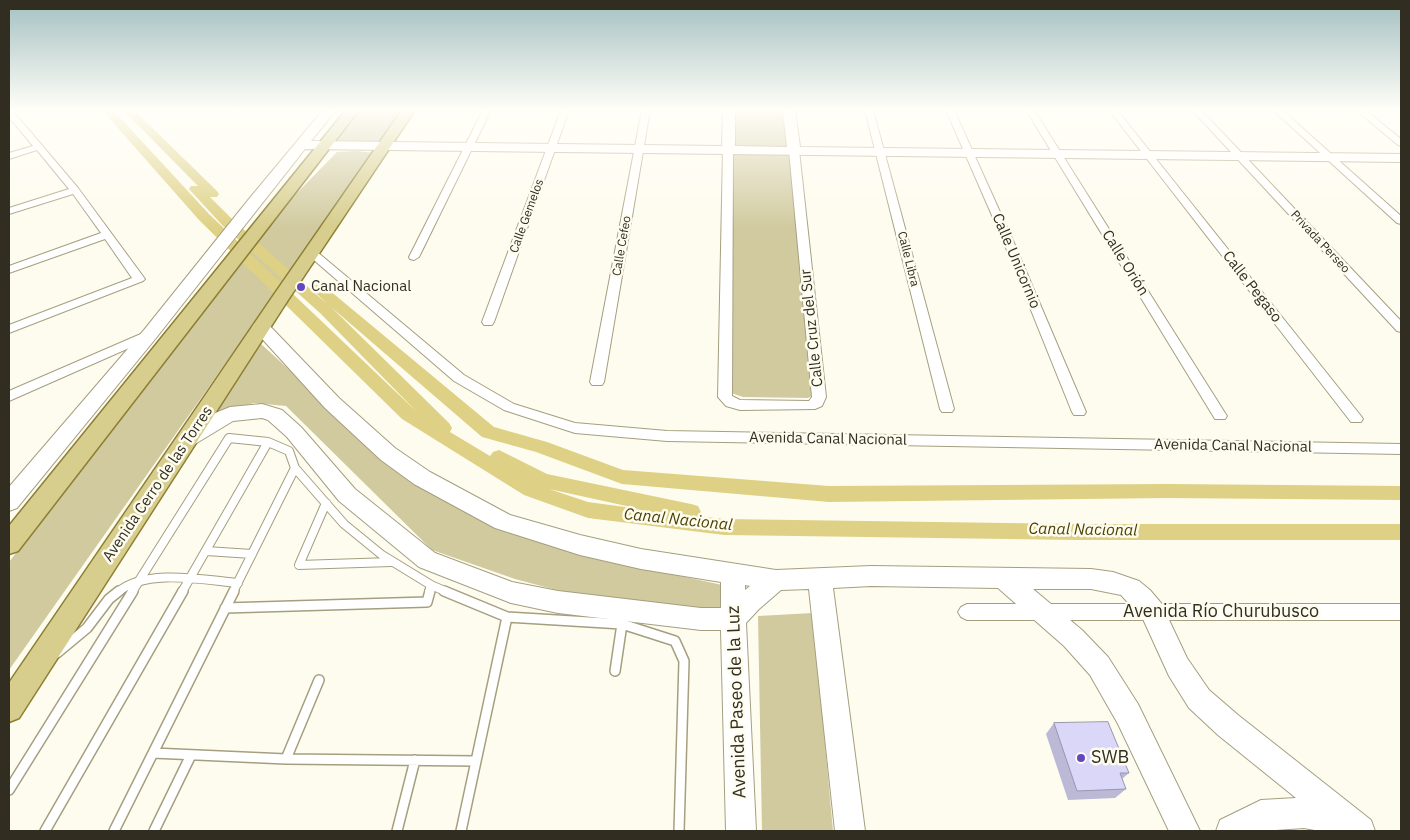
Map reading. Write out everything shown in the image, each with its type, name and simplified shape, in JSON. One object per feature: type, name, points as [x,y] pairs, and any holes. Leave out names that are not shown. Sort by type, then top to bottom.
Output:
[{"type":"main road","points":[[9,544],[231,247],[265,220],[323,149]]},
{"type":"main road","name":"Avenida Cerro de las Torres","points":[[9,708],[279,300],[384,149]]},
{"type":"street","points":[[9,156],[31,149]]},
{"type":"street","points":[[9,329],[139,279],[75,190],[40,149]]},
{"type":"street","points":[[9,502],[150,334],[231,247],[249,209],[298,149]]},
{"type":"street","points":[[414,257],[466,149]]},
{"type":"street","name":"Calle Gemelos","points":[[488,322],[552,149]]},
{"type":"street","name":"Calle Cefeo","points":[[597,382],[640,149]]},
{"type":"street","points":[[693,149],[1401,158]]},
{"type":"street","name":"Calle Unicornio","points":[[968,149],[1079,412]]},
{"type":"street","name":"Calle Orión","points":[[1054,149],[1220,416]]},
{"type":"street","name":"Calle Pegaso","points":[[1143,149],[1356,420]]},
{"type":"street","points":[[1233,149],[1239,156]]},
{"type":"street","points":[[1321,149],[1401,221]]},
{"type":"street","name":"Calle Cruz del Sur","points":[[728,150],[725,398],[731,403],[740,406],[810,406],[817,403],[819,398],[794,150]]},
{"type":"street","name":"Calle Libra","points":[[880,151],[947,409]]},
{"type":"street","name":"Privada Perseo","points":[[1239,156],[1401,328]]},
{"type":"street","points":[[9,211],[75,190]]},
{"type":"street","points":[[9,270],[108,234]]},
{"type":"street","name":"Avenida Canal Nacional","points":[[309,257],[459,378],[509,408],[575,428],[667,436],[1401,449]]},
{"type":"street","points":[[261,327],[332,403],[388,454],[422,478],[503,522],[580,545],[642,559],[776,580],[870,576],[1091,579],[1113,582],[1130,588],[1152,611],[1178,667],[1199,699],[1228,726],[1353,826]]},
{"type":"street","points":[[9,396],[150,334]]},
{"type":"street","points":[[188,439],[215,420],[230,414],[262,411],[275,415],[294,432],[347,495],[427,560],[511,592],[558,602],[701,619],[733,619],[750,601],[776,580]]},
{"type":"street","points":[[9,485],[31,475]]},
{"type":"street","name":"Avenida Paseo de la Luz","points":[[733,573],[741,831]]},
{"type":"street","points":[[1002,578],[1073,638],[1099,666],[1128,714],[1185,831]]},
{"type":"street","points":[[820,579],[850,831]]},
{"type":"street","name":"Avenida Río Churubusco","points":[[967,612],[1401,612]]},
{"type":"street","points":[[1231,831],[1261,815],[1304,813],[1353,826]]},
{"type":"lane","points":[[9,790],[229,438],[268,442],[289,451],[295,468],[344,524],[392,562],[431,585],[508,617],[622,624],[675,642],[684,661],[679,831]]},
{"type":"lane","points":[[45,831],[268,442]]},
{"type":"lane","points":[[114,831],[295,468]]},
{"type":"lane","points":[[326,503],[299,565],[392,562]]},
{"type":"lane","points":[[206,551],[252,554]]},
{"type":"lane","points":[[36,667],[74,642],[96,618],[110,598],[127,586],[146,579],[190,579],[238,583]]},
{"type":"lane","points":[[225,608],[427,602],[431,585]]},
{"type":"lane","points":[[461,831],[508,617]]},
{"type":"lane","points":[[615,671],[622,624]]},
{"type":"lane","points":[[286,759],[319,680]]},
{"type":"lane","points":[[153,753],[286,759],[476,761]]},
{"type":"lane","points":[[154,831],[191,755]]},
{"type":"lane","points":[[397,831],[415,760]]},
{"type":"shaded area","points":[[731,149],[789,149],[814,395],[808,398],[743,397],[731,393]]},
{"type":"shaded area","points":[[357,151],[374,153],[9,670],[9,562],[291,199],[337,152]]},
{"type":"shaded area","points":[[260,343],[392,464],[502,527],[667,573],[727,586],[724,609],[693,611],[560,591],[515,579],[432,550],[286,406],[254,403],[212,414]]},
{"type":"shaded area","points":[[813,613],[833,831],[762,831],[758,616]]},
{"type":"building","name":"SWB","points":[[1108,722],[1129,773],[1120,773],[1126,789],[1077,791],[1054,723]]},
{"type":"waterway","name":"Canal Nacional","points":[[143,149],[204,217],[408,415],[531,490],[588,510],[724,527],[1078,532],[1401,532]]},
{"type":"waterway","name":"Canal Nacional","points":[[168,149],[213,194]]},
{"type":"waterway","name":"Canal Nacional","points":[[195,189],[227,222],[325,310],[443,428]]},
{"type":"waterway","name":"Canal Nacional","points":[[318,288],[488,432],[541,447],[622,477],[829,494],[1167,491],[1401,493]]},
{"type":"waterway","name":"Canal Nacional","points":[[499,457],[543,480],[691,512]]},
{"type":"place","name":"Canal Nacional","points":[[301,287]]},
{"type":"place","name":"SWB","points":[[1081,758]]}]
